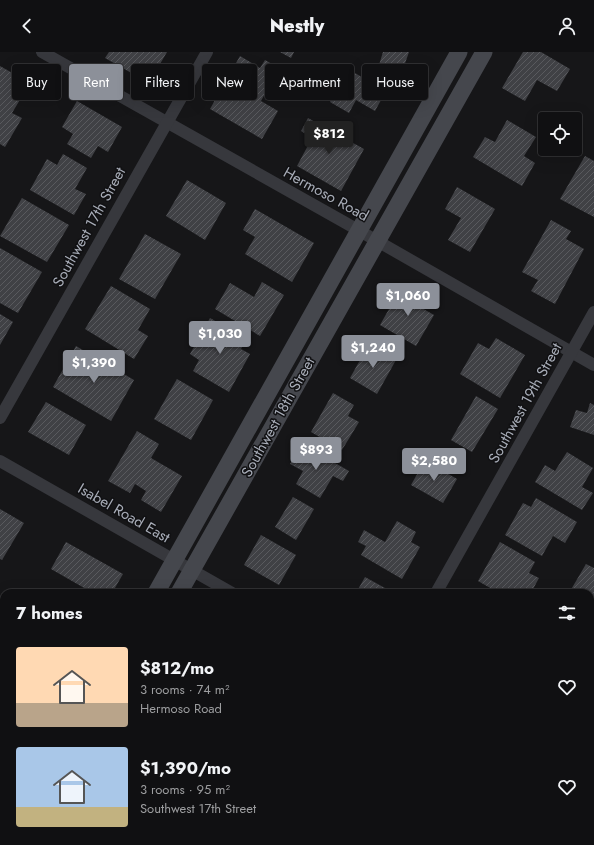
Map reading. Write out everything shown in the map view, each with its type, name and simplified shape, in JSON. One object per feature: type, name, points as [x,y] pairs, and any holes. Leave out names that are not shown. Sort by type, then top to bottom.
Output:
[{"type":"main road","name":"Southwest 18th Street","points":[[158,589],[459,52]]},
{"type":"main road","name":"Southwest 18th Street","points":[[181,589],[484,52]]},
{"type":"street","name":"Hermoso Road","points":[[42,52],[378,241],[594,365]]},
{"type":"street","name":"Southwest 17th Street","points":[[0,418],[207,52]]},
{"type":"street","name":"Southwest 19th Street","points":[[438,589],[594,312]]},
{"type":"street","name":"Isabel Road East","points":[[0,461],[225,589]]},
{"type":"building","points":[[109,52],[167,52],[160,64],[131,64],[131,73],[123,68],[123,64],[116,64],[105,58]]},
{"type":"building","points":[[280,52],[294,52],[291,58]]},
{"type":"building","points":[[383,52],[409,52],[405,64],[379,64]]},
{"type":"building","points":[[523,52],[541,52],[570,69],[557,91],[537,80],[525,101],[502,88]]},
{"type":"building","points":[[240,56],[253,64],[235,64]]},
{"type":"building","points":[[265,60],[272,64],[265,64],[265,94],[261,101],[278,111],[262,139],[210,109],[215,100],[257,100],[257,66],[260,68]]},
{"type":"building","points":[[0,66],[12,73],[12,100],[20,100],[12,113],[22,118],[5,147],[0,144]]},
{"type":"building","points":[[354,72],[362,77],[362,100],[381,100],[375,111],[356,100],[349,113],[330,102],[331,100],[354,100]]},
{"type":"building","points":[[77,101],[122,127],[108,152],[98,146],[91,158],[67,144],[73,134],[62,127]]},
{"type":"building","points":[[308,118],[364,149],[341,191],[297,166],[312,138],[301,131]]},
{"type":"building","points":[[507,120],[536,137],[524,156],[535,163],[522,186],[473,157],[485,137],[495,142]]},
{"type":"building","points":[[63,154],[87,168],[75,189],[86,194],[74,215],[30,190],[47,159],[57,165]]},
{"type":"building","points":[[585,156],[594,161],[594,217],[560,199]]},
{"type":"building","points":[[187,180],[226,203],[205,240],[166,216]]},
{"type":"building","points":[[457,187],[495,209],[470,252],[448,240],[461,218],[445,209]]},
{"type":"building","points":[[22,198],[69,225],[47,262],[0,236]]},
{"type":"building","points":[[255,209],[314,243],[292,282],[245,254],[255,237],[243,230]]},
{"type":"building","points":[[551,220],[571,231],[566,239],[584,249],[555,304],[531,291],[538,280],[522,272]]},
{"type":"building","points":[[145,234],[181,254],[155,299],[119,279]]},
{"type":"building","points":[[0,248],[42,272],[18,313],[0,303]]},
{"type":"building","points":[[262,282],[284,295],[260,336],[215,309],[230,283],[254,297]]},
{"type":"building","points":[[111,286],[150,309],[138,330],[148,336],[134,359],[85,329]]},
{"type":"building","points":[[402,286],[425,299],[420,307],[434,315],[416,346],[380,325]]},
{"type":"building","points":[[0,314],[13,322],[0,345]]},
{"type":"building","points":[[210,318],[247,339],[241,349],[250,354],[229,392],[193,371],[199,360],[190,354]]},
{"type":"building","points":[[496,338],[525,355],[500,398],[460,374],[478,343],[489,349]]},
{"type":"building","points":[[369,344],[396,360],[377,394],[350,378]]},
{"type":"building","points":[[76,346],[134,380],[111,421],[53,387]]},
{"type":"building","points":[[177,379],[213,400],[191,440],[154,419]]},
{"type":"building","points":[[333,393],[354,405],[348,416],[359,422],[342,450],[311,432]]},
{"type":"building","points":[[476,396],[498,409],[472,452],[451,440]]},
{"type":"building","points":[[46,402],[86,425],[69,455],[28,432]]},
{"type":"building","points":[[590,403],[594,405],[594,435],[570,427],[576,410],[587,413]]},
{"type":"building","points":[[137,431],[159,444],[151,458],[182,476],[161,512],[141,500],[146,491],[135,484],[130,493],[108,481]]},
{"type":"building","points":[[302,444],[349,471],[343,481],[333,476],[320,498],[296,484],[303,471],[290,464]]},
{"type":"building","points":[[567,452],[593,468],[582,487],[593,493],[582,510],[535,482],[545,465],[555,471]]},
{"type":"building","points":[[425,460],[457,479],[443,503],[411,485]]},
{"type":"building","points":[[293,497],[314,509],[296,540],[275,527]]},
{"type":"building","points":[[536,498],[577,522],[565,543],[553,536],[542,556],[505,535],[523,503],[531,507]]},
{"type":"building","points":[[0,509],[24,523],[2,560],[0,559]]},
{"type":"building","points":[[397,521],[416,532],[411,542],[420,547],[402,579],[361,555],[366,546],[358,542],[364,530],[385,542]]},
{"type":"building","points":[[261,535],[296,555],[279,585],[244,565]]},
{"type":"building","points":[[66,542],[123,574],[114,589],[86,589],[51,569]]},
{"type":"building","points":[[500,542],[535,562],[529,573],[539,578],[533,589],[492,589],[478,581]]},
{"type":"building","points":[[586,564],[594,568],[594,589],[571,589]]},
{"type":"building","points":[[365,577],[387,589],[358,589]]}]
